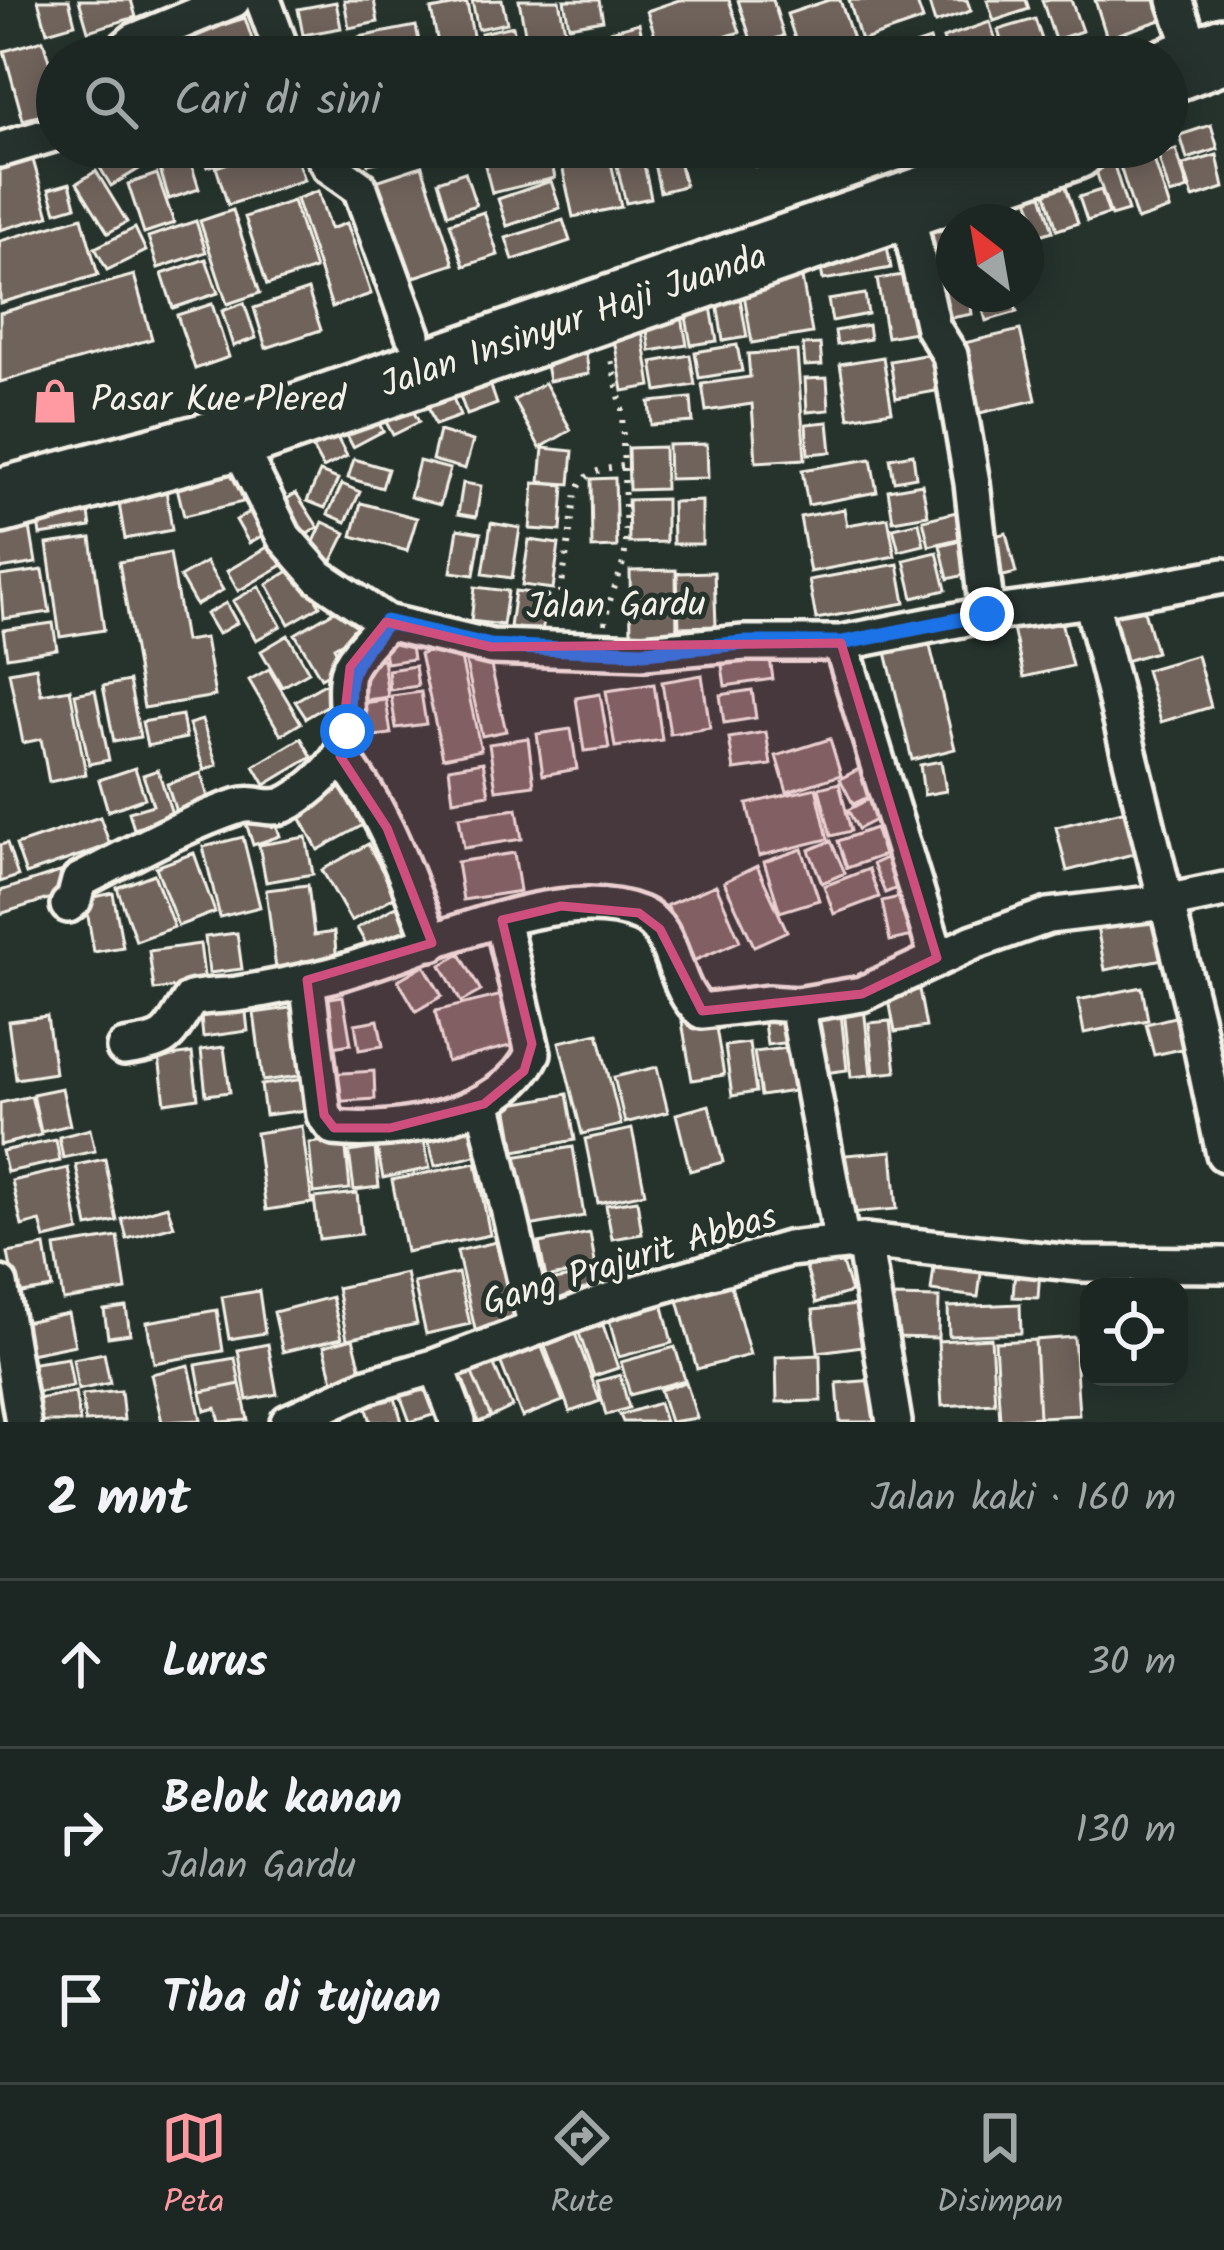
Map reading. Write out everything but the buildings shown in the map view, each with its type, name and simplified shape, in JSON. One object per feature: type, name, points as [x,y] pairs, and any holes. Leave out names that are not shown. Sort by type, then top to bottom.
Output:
[{"type":"highway","name":"Jalan Insinyur Haji Juanda","points":[[0,500],[235,438],[600,313],[833,213],[918,168]]},
{"type":"highway","name":"Jalan Insinyur Haji Juanda","points":[[0,463],[217,402],[413,335],[833,213],[906,207],[1015,168]]},
{"type":"street","points":[[146,36],[233,0]]},
{"type":"street","points":[[263,0],[276,36]]},
{"type":"street","points":[[1175,0],[1203,68]]},
{"type":"street","points":[[0,150],[36,139]]},
{"type":"street","points":[[332,168],[360,188],[413,335]]},
{"type":"street","points":[[906,207],[933,328],[950,356],[972,483],[987,614]]},
{"type":"street","name":"Jalan Gardu","points":[[235,438],[284,537],[319,577],[386,622],[491,646],[644,652],[744,643],[842,643],[1224,576]]},
{"type":"street","points":[[1091,600],[1224,1154]]},
{"type":"street","points":[[68,905],[79,880],[124,856],[247,803],[268,808],[308,788],[340,756],[347,731],[346,678],[386,622]]},
{"type":"street","points":[[842,643],[937,958]]},
{"type":"street","points":[[340,756],[368,790],[387,828],[432,943]]},
{"type":"street","points":[[124,1048],[161,1043],[182,1021],[191,999],[307,980],[561,906],[639,913],[660,929],[689,1002],[702,1011],[768,1003],[797,1005],[862,994],[937,958],[1048,916],[1224,890]]},
{"type":"street","points":[[307,980],[323,1114],[334,1128],[390,1128],[484,1105],[514,1081],[533,1053],[502,920]]},
{"type":"street","points":[[797,1005],[895,1422]]},
{"type":"street","points":[[484,1105],[536,1328]]},
{"type":"street","name":"Gang Prajurit Abbas","points":[[288,1422],[368,1386],[437,1366],[608,1301],[788,1249],[853,1242],[1082,1264],[1224,1265]]},
{"type":"street","points":[[0,1284],[23,1422]]},
{"type":"street","points":[[437,1366],[458,1422]]},
{"type":"path","points":[[600,313],[622,409],[626,563],[608,595],[602,652]]},
{"type":"path","points":[[553,651],[576,493],[590,472],[623,466]]},
{"type":"highlighted area","points":[[386,622],[491,647],[841,643],[937,958],[862,994],[702,1011],[660,929],[639,913],[561,906],[502,920],[532,1044],[524,1071],[484,1104],[390,1128],[334,1128],[324,1115],[307,980],[432,943],[387,828],[340,756],[350,667]]},
{"type":"place","name":"Pasar Kue Plered","points":[[55,401]]},
{"type":"route","points":[[347,731],[346,678],[386,622],[491,646],[644,652],[744,643],[842,643],[987,614]]}]
